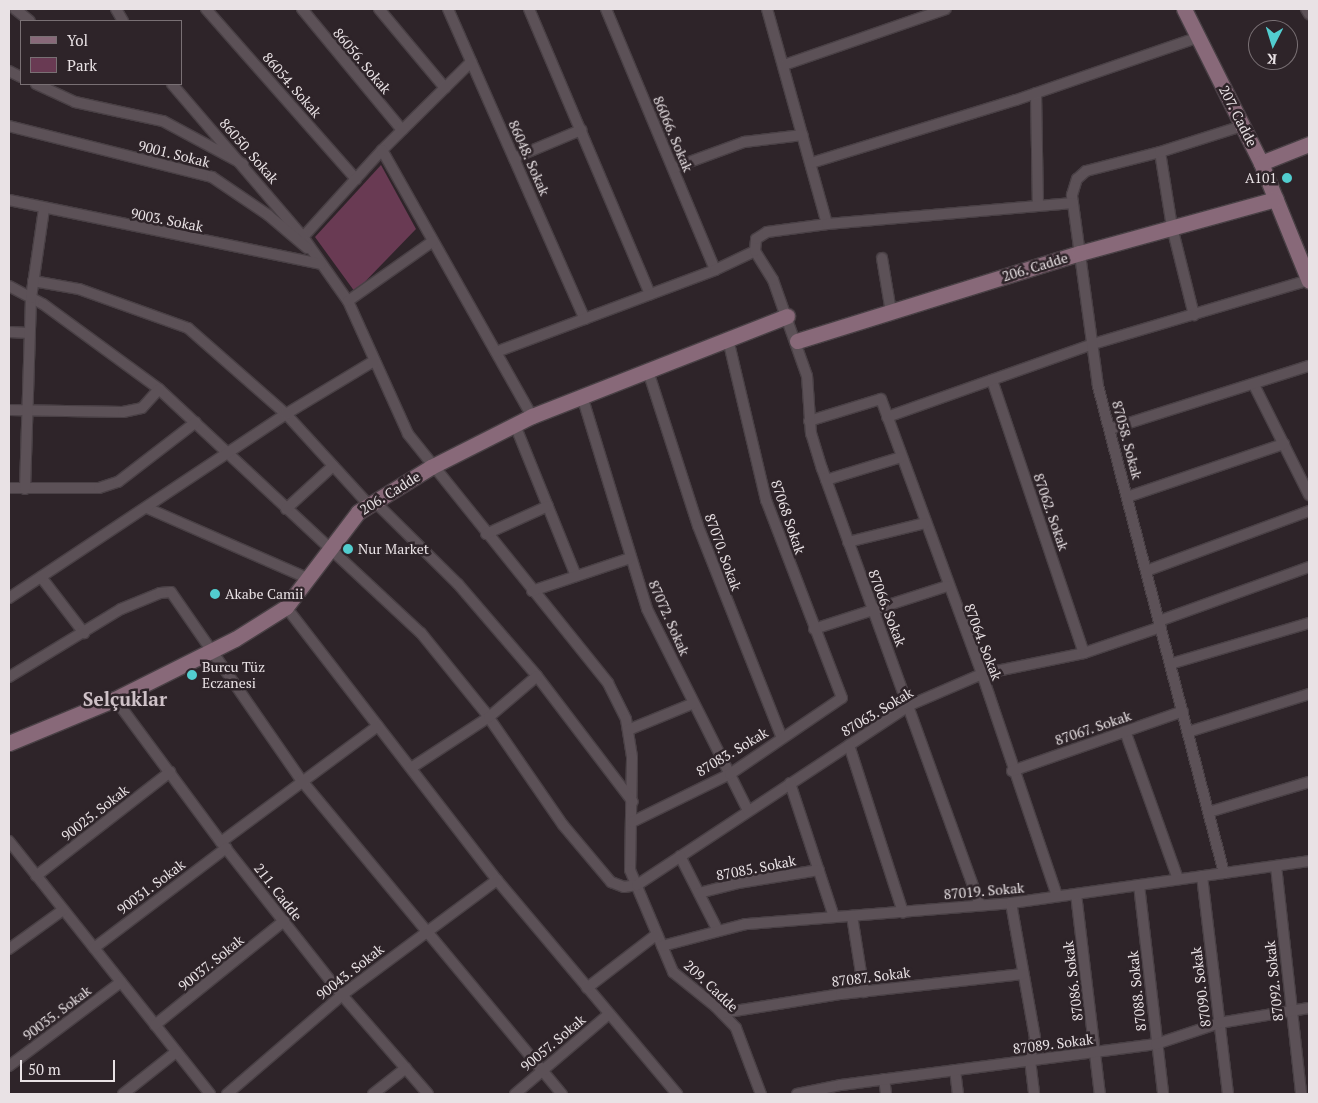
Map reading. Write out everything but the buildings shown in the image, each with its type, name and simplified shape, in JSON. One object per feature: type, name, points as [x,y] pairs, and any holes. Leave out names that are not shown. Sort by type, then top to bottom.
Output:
[{"type":"street","points":[[15,9],[29,20]]},
{"type":"street","points":[[116,9],[122,20]]},
{"type":"street","name":"86054. Sokak","points":[[206,9],[356,179]]},
{"type":"street","name":"86056. Sokak","points":[[302,9],[402,130]]},
{"type":"street","points":[[379,9],[445,88]]},
{"type":"street","name":"86048. Sokak","points":[[448,9],[585,319]]},
{"type":"street","points":[[529,9],[650,294]]},
{"type":"street","name":"86066. Sokak","points":[[606,9],[715,270]]},
{"type":"street","points":[[767,9],[827,224]]},
{"type":"street","points":[[784,65],[946,9]]},
{"type":"street","name":"207. Cadde","points":[[1184,9],[1261,163],[1309,281]]},
{"type":"street","points":[[1306,9],[1309,14]]},
{"type":"street","points":[[811,164],[1036,93],[1199,37]]},
{"type":"street","points":[[303,237],[382,150],[472,62]]},
{"type":"street","points":[[38,85],[75,102],[162,121],[243,164]]},
{"type":"street","name":"86050. Sokak","points":[[173,85],[243,164],[303,237],[311,252]]},
{"type":"street","points":[[1036,93],[1038,206]]},
{"type":"street","name":"9001. Sokak","points":[[9,126],[212,177],[268,215],[311,252]]},
{"type":"street","name":"87058. Sokak","points":[[1224,873],[1098,386],[1073,203],[1077,179],[1086,171],[1160,152],[1242,126]]},
{"type":"street","points":[[514,158],[581,130]]},
{"type":"street","points":[[673,168],[744,142],[803,135]]},
{"type":"street","points":[[1261,163],[1309,144]]},
{"type":"street","points":[[382,150],[532,416]]},
{"type":"street","points":[[1160,152],[1172,227],[1194,315]]},
{"type":"street","name":"206. Cadde","points":[[797,341],[1080,253],[1276,199]]},
{"type":"street","name":"9003. Sokak","points":[[9,200],[44,209],[320,264]]},
{"type":"street","points":[[496,352],[715,270],[754,251],[756,239],[767,232],[827,224],[1073,203]]},
{"type":"street","points":[[25,489],[31,298],[44,209]]},
{"type":"street","points":[[348,301],[433,241]]},
{"type":"street","name":"87066. Sokak","points":[[754,251],[773,280],[797,341],[808,376],[810,421],[826,480],[871,609],[910,705],[980,906]]},
{"type":"street","points":[[311,252],[348,301],[408,434],[431,467],[608,684],[626,719],[628,730],[633,802],[632,822]]},
{"type":"street","points":[[882,258],[891,312]]},
{"type":"street","points":[[33,281],[79,289],[188,328],[286,414],[333,466],[458,584],[537,676],[633,802]]},
{"type":"street","points":[[887,417],[1093,344],[1309,281]]},
{"type":"street","points":[[9,286],[31,298],[107,348],[159,389],[328,549],[421,633],[489,717],[564,825],[611,882],[624,887],[637,885]]},
{"type":"street","name":"206. Cadde","points":[[9,742],[115,699],[208,650],[235,639],[286,607],[328,549],[358,512],[431,467],[532,416],[787,316]]},
{"type":"street","points":[[9,332],[29,333]]},
{"type":"street","name":"87068 Sokak","points":[[728,339],[766,500],[842,698]]},
{"type":"street","points":[[9,598],[229,454],[286,414],[374,361]]},
{"type":"street","points":[[1110,429],[1254,385],[1309,366]]},
{"type":"street","name":"87070. Sokak","points":[[648,371],[698,526],[782,738]]},
{"type":"street","name":"87062. Sokak","points":[[992,380],[1084,653]]},
{"type":"street","points":[[1254,385],[1309,495]]},
{"type":"street","points":[[9,410],[123,412],[142,408],[159,389]]},
{"type":"street","name":"87072. Sokak","points":[[582,396],[647,609],[748,811]]},
{"type":"street","name":"87064. Sokak","points":[[810,421],[881,398],[947,586],[982,674],[1012,771],[1057,896]]},
{"type":"street","points":[[9,488],[99,488],[118,482],[196,422]]},
{"type":"street","points":[[515,425],[576,576]]},
{"type":"street","points":[[1127,497],[1284,444]]},
{"type":"street","points":[[826,480],[902,457]]},
{"type":"street","points":[[286,509],[333,466]]},
{"type":"street","points":[[486,534],[548,506]]},
{"type":"street","points":[[147,508],[307,578]]},
{"type":"street","points":[[1146,571],[1309,511]]},
{"type":"street","points":[[848,542],[925,523]]},
{"type":"street","points":[[532,591],[630,558]]},
{"type":"street","name":"87063. Sokak","points":[[637,885],[910,705],[982,674],[1084,653],[1309,567]]},
{"type":"street","points":[[41,577],[84,633]]},
{"type":"street","points":[[814,629],[947,586]]},
{"type":"street","points":[[9,677],[121,609],[160,593],[171,592],[208,650],[302,781],[425,933],[562,1094]]},
{"type":"street","points":[[286,607],[497,880],[677,1094]]},
{"type":"street","points":[[1170,664],[1309,623]]},
{"type":"street","points":[[411,768],[489,717],[537,676]]},
{"type":"street","points":[[1188,732],[1309,694]]},
{"type":"street","name":"87083. Sokak","points":[[632,822],[730,774],[842,698]]},
{"type":"street","name":"211. Cadde","points":[[115,699],[223,845],[342,994],[428,1094]]},
{"type":"street","points":[[628,730],[694,703]]},
{"type":"street","name":"87067. Sokak","points":[[1012,771],[1183,711]]},
{"type":"street","name":"90031. Sokak","points":[[94,948],[302,781],[378,726]]},
{"type":"street","points":[[1125,732],[1178,879]]},
{"type":"street","points":[[848,745],[903,912]]},
{"type":"street","name":"90025. Sokak","points":[[36,876],[170,772]]},
{"type":"street","points":[[1209,812],[1309,782]]},
{"type":"street","points":[[790,783],[834,917]]},
{"type":"street","name":"209. Cadde","points":[[632,822],[630,870],[673,972],[722,1013],[736,1028],[762,1094]]},
{"type":"street","points":[[9,841],[210,1094]]},
{"type":"street","points":[[680,856],[718,931]]},
{"type":"street","name":"87019. Sokak","points":[[662,946],[746,924],[1011,903],[1309,861]]},
{"type":"street","name":"87092. Sokak","points":[[1276,866],[1290,1009],[1301,1094]]},
{"type":"street","name":"87085. Sokak","points":[[699,893],[738,883],[819,870]]},
{"type":"street","name":"87090. Sokak","points":[[1202,876],[1228,1094]]},
{"type":"street","name":"90043. Sokak","points":[[226,1094],[342,994],[497,880]]},
{"type":"street","name":"87088. Sokak","points":[[1139,885],[1163,1094]]},
{"type":"street","name":"87086. Sokak","points":[[1076,894],[1100,1094]]},
{"type":"street","points":[[1011,903],[1035,1038],[1030,1060],[1034,1094]]},
{"type":"street","points":[[9,949],[63,910]]},
{"type":"street","points":[[852,916],[864,992]]},
{"type":"street","name":"90037. Sokak","points":[[155,1026],[284,921]]},
{"type":"street","points":[[587,988],[657,934]]},
{"type":"street","name":"87087. Sokak","points":[[722,1013],[864,992],[1023,974]]},
{"type":"street","name":"90035. Sokak","points":[[9,1066],[121,982]]},
{"type":"street","name":"87089. Sokak","points":[[797,1094],[841,1090],[884,1079],[1156,1044],[1219,1023],[1290,1009],[1309,1008]]},
{"type":"street","name":"90057. Sokak","points":[[515,1094],[609,1014]]},
{"type":"street","points":[[123,1094],[176,1052]]},
{"type":"street","points":[[373,1094],[406,1068]]},
{"type":"street","points":[[955,1070],[958,1094]]},
{"type":"street","points":[[884,1079],[886,1094]]},
{"type":"green space","points":[[381,165],[416,229],[355,292],[315,237]]},
{"type":"place","name":"A101","points":[[1287,178]]},
{"type":"place","name":"Nur Market","points":[[348,549]]},
{"type":"place","name":"Akabe Camii","points":[[215,594]]},
{"type":"place","name":"Burcu Tüz Eczanesi","points":[[192,675]]},
{"type":"district","name":"Selçuklar","points":[[125,699]]}]
